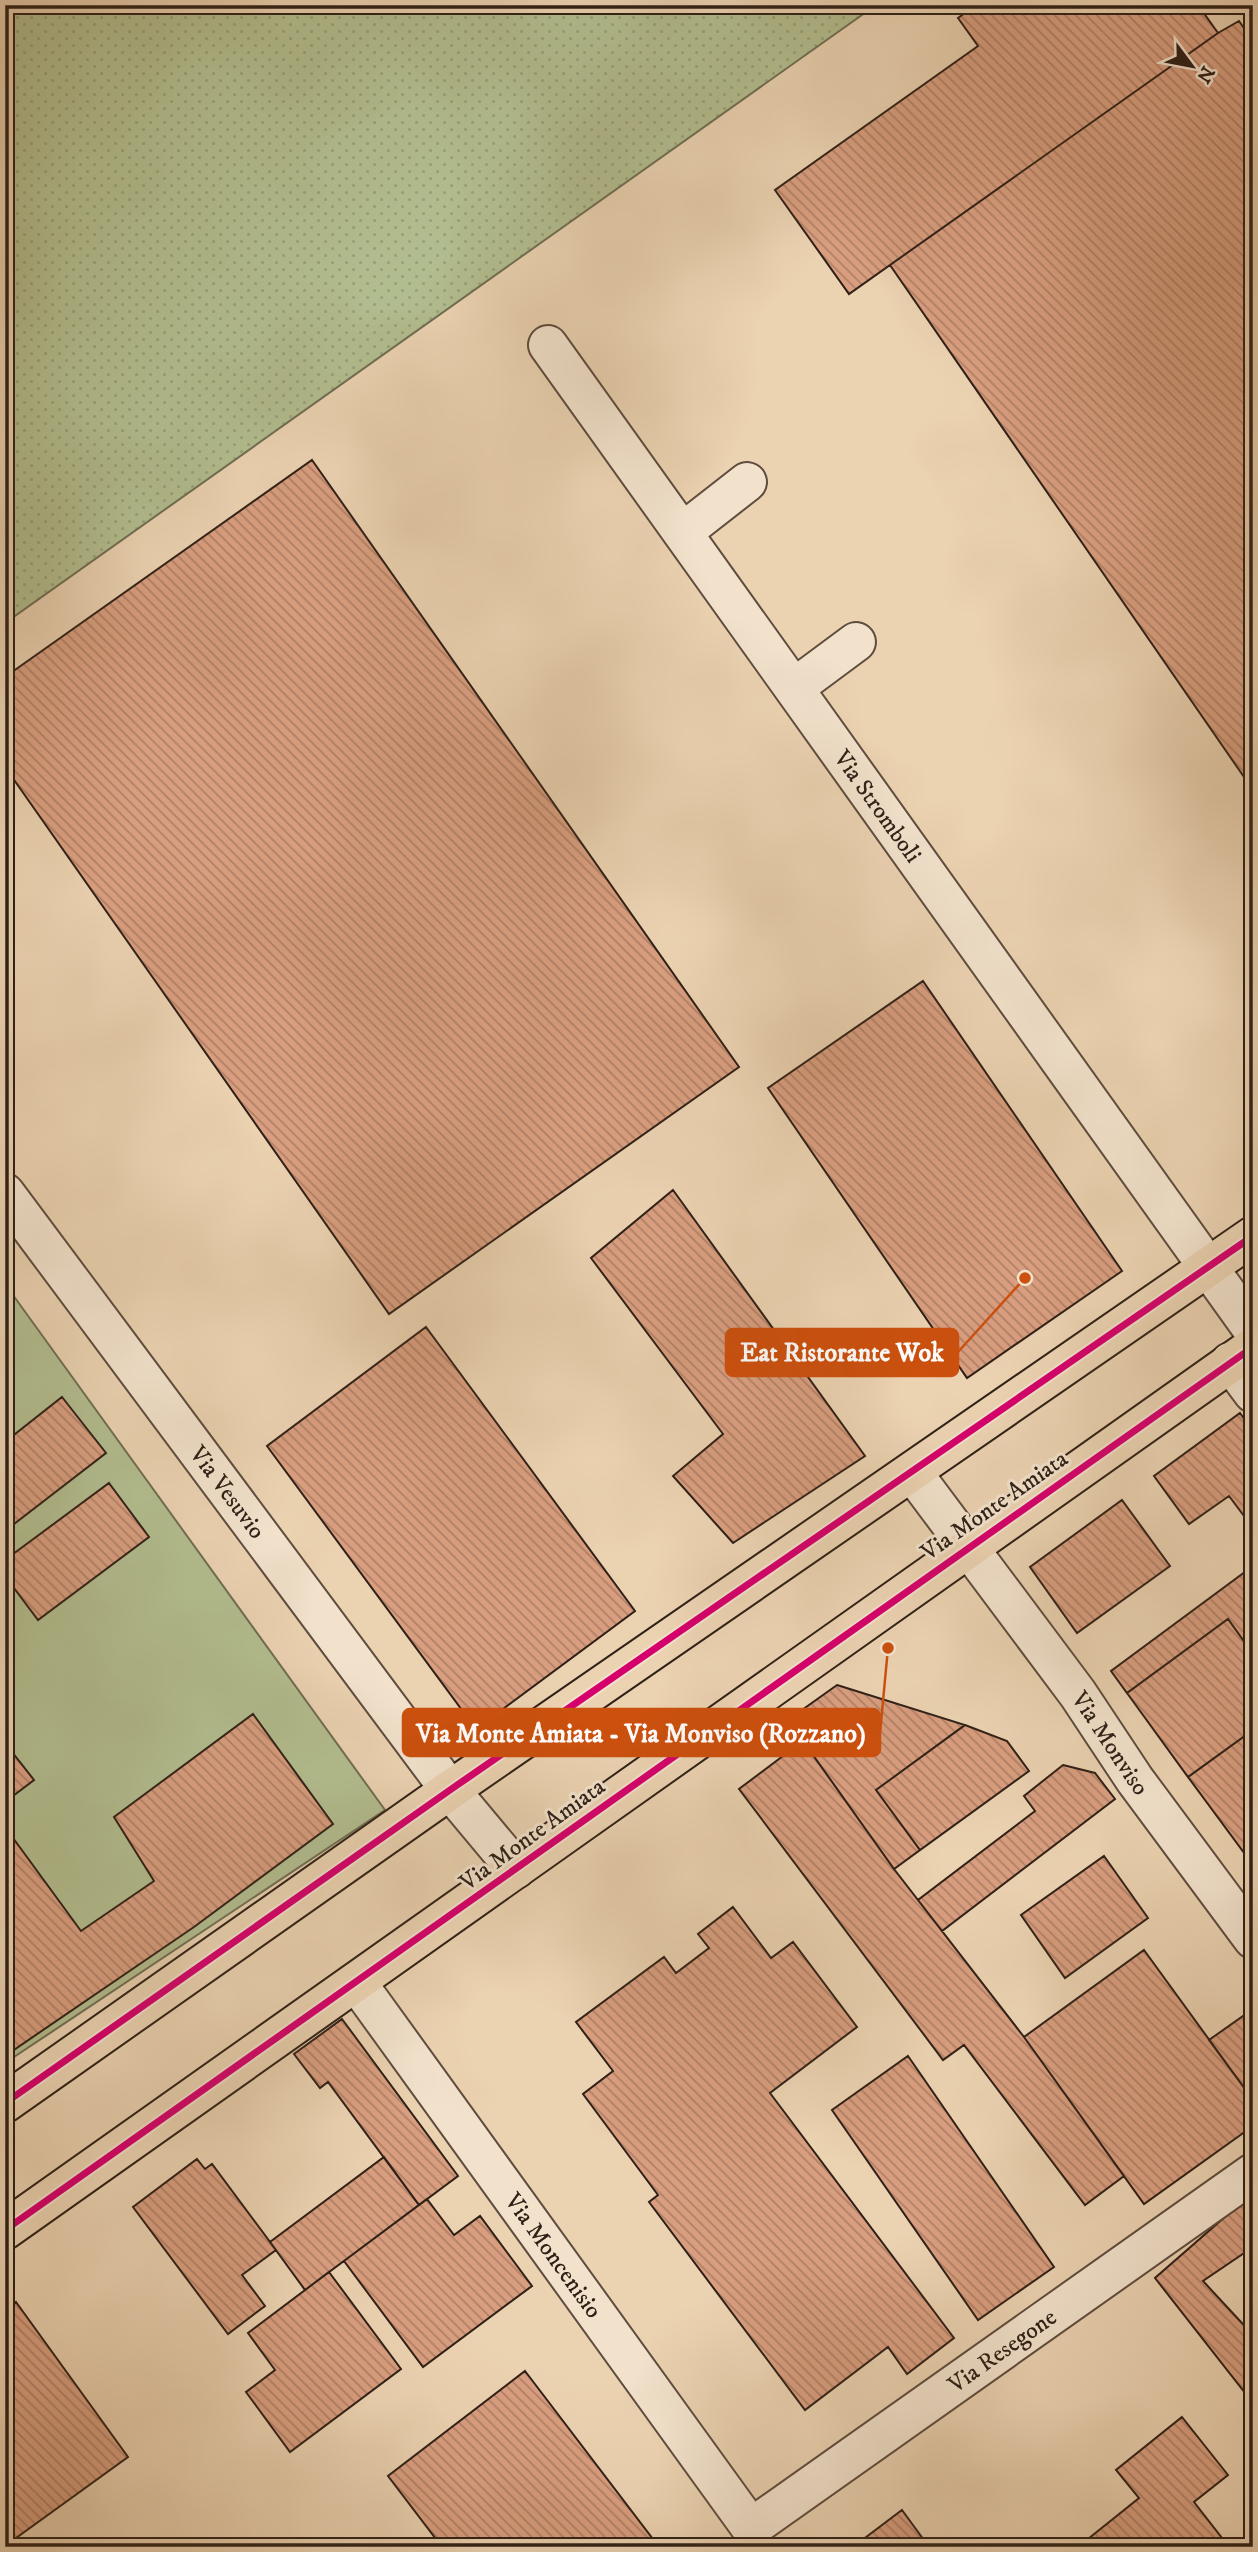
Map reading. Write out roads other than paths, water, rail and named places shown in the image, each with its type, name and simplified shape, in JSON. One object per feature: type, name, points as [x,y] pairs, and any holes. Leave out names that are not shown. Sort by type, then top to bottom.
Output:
[{"type":"main road","points":[[5,2103],[450,1790],[1253,1236]]},
{"type":"main road","name":"Via Monte Amiata","points":[[5,2230],[1242,1355]]},
{"type":"street","name":"Via Stromboli","points":[[548,345],[1253,1330]]},
{"type":"street","points":[[683,532],[747,482]]},
{"type":"street","points":[[794,688],[856,642]]},
{"type":"street","name":"Via Vesuvio","points":[[5,1193],[450,1790],[516,1869]]},
{"type":"street","points":[[1242,1355],[1253,1393]]},
{"type":"street","name":"Via Monviso","points":[[912,1472],[1078,1694],[1135,1780],[1253,1939]]},
{"type":"street","name":"Via Moncenisio","points":[[357,1983],[751,2528]]},
{"type":"street","name":"Via Resegone","points":[[751,2528],[1253,2173]]},
{"type":"place","name":"Eat Ristorante Wok","points":[[1025,1278]]},
{"type":"place","name":"Via Monte Amiata - Via Monviso (Rozzano)","points":[[888,1648]]}]
